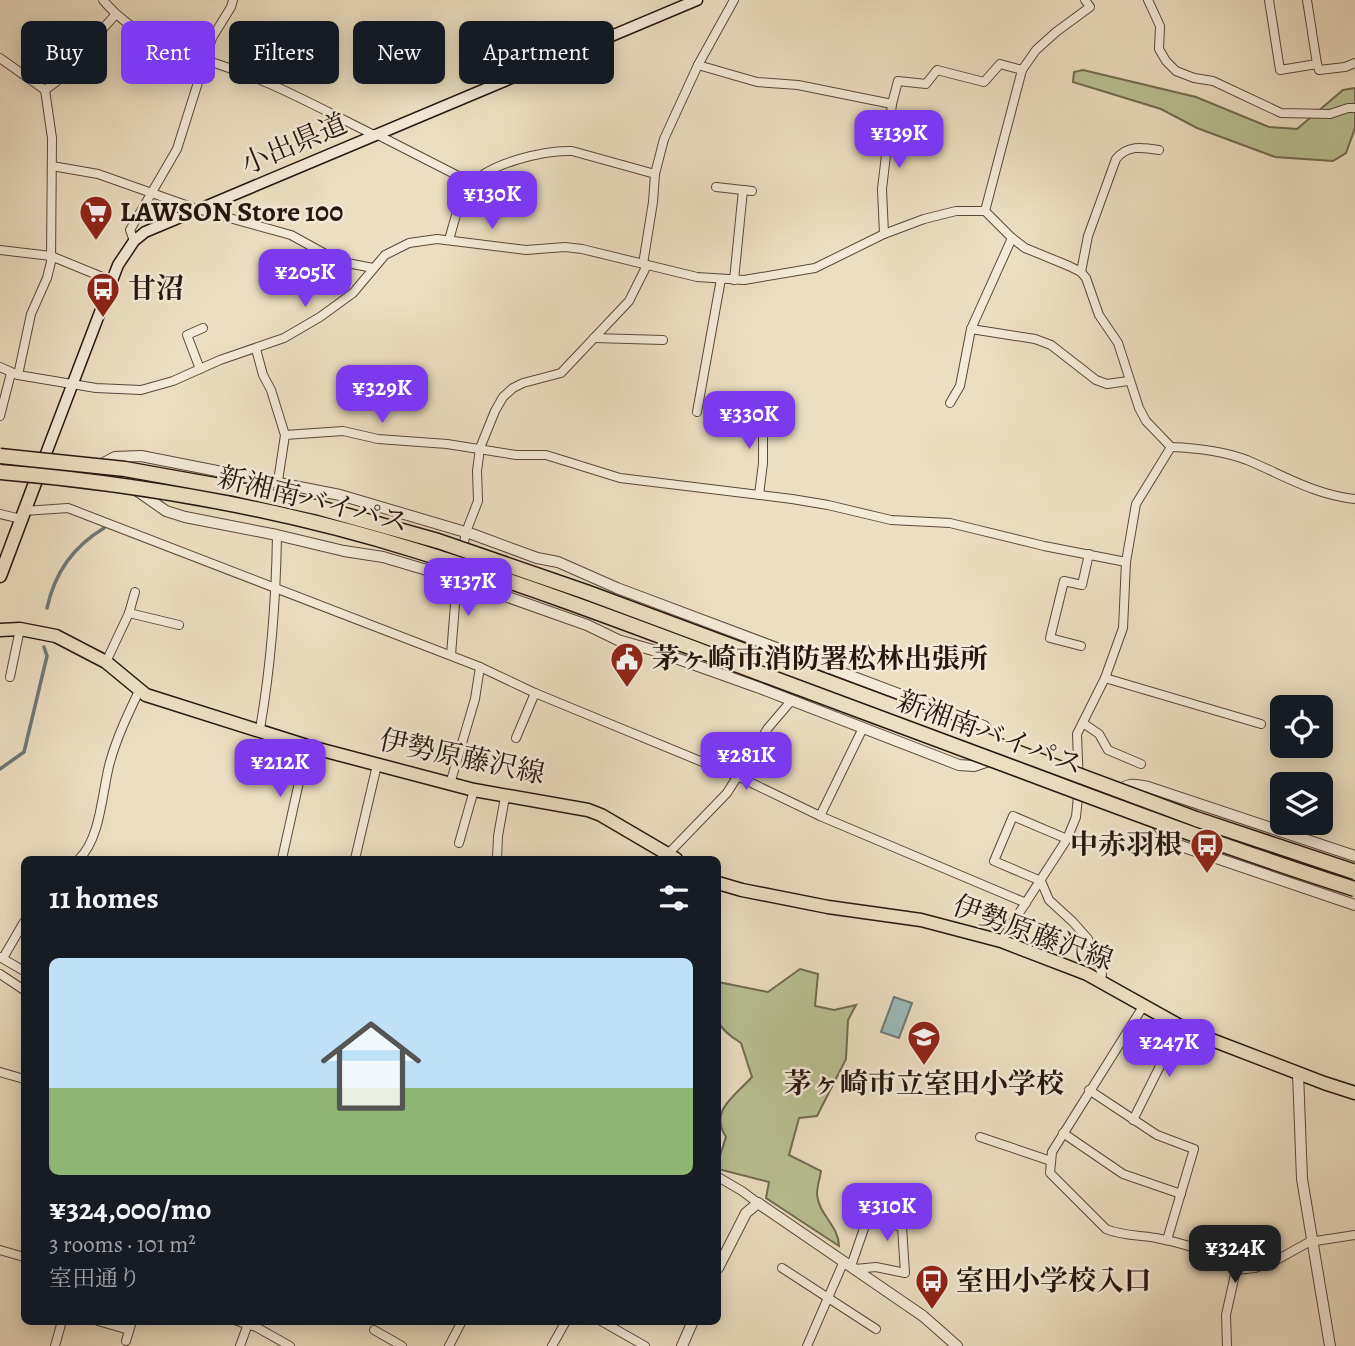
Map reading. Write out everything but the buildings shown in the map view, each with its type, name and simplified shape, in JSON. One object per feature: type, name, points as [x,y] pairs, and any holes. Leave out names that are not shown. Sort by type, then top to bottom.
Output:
[{"type":"highway","name":"新湘南バイパス","points":[[0,458],[125,469],[231,488],[320,508],[438,541],[586,592],[1196,819],[1355,872]]},
{"type":"highway","name":"新湘南バイパス","points":[[0,470],[201,498],[322,525],[411,549],[541,593],[1175,828],[1355,889]]},
{"type":"main road","name":"小出県道","points":[[40,468],[113,281],[126,251],[134,241],[159,225],[697,0]]},
{"type":"main road","points":[[0,458],[40,468]]},
{"type":"main road","points":[[0,470],[40,468]]},
{"type":"main road","points":[[0,576],[40,468]]},
{"type":"main road","name":"伊勢原藤沢線","points":[[0,630],[20,629],[56,636],[106,662],[139,691],[307,746],[474,790],[588,810],[601,815],[665,856]]},
{"type":"main road","name":"伊勢原藤沢線","points":[[721,884],[828,907],[921,920],[1001,942],[1101,981],[1180,1026],[1355,1093]]},
{"type":"street","points":[[103,0],[115,15],[125,21]]},
{"type":"street","points":[[215,33],[233,0]]},
{"type":"street","points":[[451,655],[457,579],[466,532],[478,501],[477,471],[480,448],[488,427],[503,397],[523,383],[561,373],[629,301],[645,265],[655,174],[664,139],[698,65],[734,0]]},
{"type":"street","points":[[985,211],[1023,70],[1036,50],[1090,7],[1085,0]]},
{"type":"street","points":[[1148,0],[1158,16],[1159,49],[1176,71],[1213,81],[1282,113],[1330,114],[1355,108]]},
{"type":"street","points":[[1269,0],[1280,70],[1317,64]]},
{"type":"street","points":[[1307,0],[1319,70],[1355,63]]},
{"type":"street","points":[[45,90],[56,82],[115,15]]},
{"type":"street","points":[[0,58],[45,90],[52,138],[51,256],[47,278],[31,314],[0,416]]},
{"type":"street","points":[[215,64],[263,81],[472,183]]},
{"type":"street","points":[[884,234],[882,189],[892,104],[898,81],[926,84],[937,70],[984,82],[1000,64],[1023,70]]},
{"type":"street","points":[[698,65],[757,82],[798,85],[892,104]]},
{"type":"street","points":[[134,241],[130,230],[177,149],[198,84]]},
{"type":"street","points":[[1081,272],[1088,236],[1116,159],[1130,148],[1159,150]]},
{"type":"street","points":[[449,240],[457,214],[472,183],[497,167],[558,150],[572,151],[655,174]]},
{"type":"street","points":[[52,166],[98,174],[197,209],[291,235],[329,256],[373,268]]},
{"type":"street","points":[[716,187],[748,191],[733,280]]},
{"type":"street","points":[[0,368],[14,374],[106,389],[141,390],[173,381],[284,338],[353,293],[386,255],[409,243],[422,240],[449,240],[527,250],[565,247],[582,249],[697,277],[733,280],[815,268],[884,234],[924,219],[956,211],[985,211],[1012,238],[1039,254],[1081,272],[1086,278],[1100,315],[1118,343],[1139,408],[1146,421],[1171,447],[1196,448],[1245,459],[1309,489],[1355,499]]},
{"type":"street","points":[[950,403],[960,386],[971,329],[1012,238]]},
{"type":"street","points":[[0,250],[51,256],[113,281]]},
{"type":"street","points":[[697,412],[721,279]]},
{"type":"street","points":[[200,369],[187,335],[203,328]]},
{"type":"street","points":[[971,329],[1035,339],[1051,345],[1096,380],[1107,384],[1129,382]]},
{"type":"street","points":[[594,338],[663,340]]},
{"type":"street","points":[[256,349],[262,375],[271,390],[285,435],[278,481]]},
{"type":"street","points":[[759,495],[766,411]]},
{"type":"street","points":[[285,435],[343,431],[378,439],[556,457],[620,478],[828,505],[901,521],[950,523],[1044,546],[1126,562]]},
{"type":"street","points":[[1001,942],[1067,839],[1076,817],[1079,786],[1077,734],[1105,678],[1123,628],[1126,562],[1136,504],[1171,447]]},
{"type":"street","points":[[40,468],[93,468],[116,457],[141,456],[278,481],[389,508],[537,558],[569,566],[617,588],[984,726],[998,742],[1004,756]]},
{"type":"street","points":[[40,468],[129,486],[166,511],[185,517],[383,557],[457,579],[587,625],[618,640],[656,651],[863,727],[959,765],[975,766],[1004,756],[1147,814],[1168,840],[1178,845],[1355,905]]},
{"type":"street","points":[[0,514],[23,515],[68,508],[451,655],[1026,903]]},
{"type":"street","points":[[260,729],[276,587],[277,535]]},
{"type":"street","points":[[1081,646],[1050,638],[1064,581],[1082,585],[1089,554]]},
{"type":"street","points":[[106,662],[129,613],[135,592]]},
{"type":"street","points":[[129,613],[179,625]]},
{"type":"street","points":[[10,677],[20,629]]},
{"type":"street","points":[[665,856],[727,793],[768,728],[795,703],[815,662]]},
{"type":"street","points":[[450,784],[475,699],[480,667]]},
{"type":"street","points":[[1105,678],[1261,724]]},
{"type":"street","points":[[82,856],[91,845],[110,762],[119,734],[139,691]]},
{"type":"street","points":[[516,738],[535,693]]},
{"type":"street","points":[[1083,723],[1099,734],[1108,750],[1141,764]]},
{"type":"street","points":[[820,816],[863,727]]},
{"type":"street","points":[[283,856],[307,746]]},
{"type":"street","points":[[356,856],[377,765]]},
{"type":"street","points":[[1095,792],[1105,795],[1114,794],[1128,786],[1148,787],[1355,856]]},
{"type":"street","points":[[459,843],[474,790]]},
{"type":"street","points":[[498,856],[498,836],[505,797]]},
{"type":"street","points":[[1067,839],[1013,816],[994,861],[1041,881],[1049,900],[1088,939],[1102,974],[1101,981]]},
{"type":"street","points":[[21,927],[1,957],[21,969]]},
{"type":"street","points":[[0,974],[21,988]]},
{"type":"street","points":[[1144,1005],[1052,1152],[1050,1173],[1106,1229],[1190,1246],[1237,1264],[1226,1315],[1227,1346]]},
{"type":"street","points":[[1133,1120],[1180,1026]]},
{"type":"street","points":[[0,1072],[21,1078]]},
{"type":"street","points":[[1298,1073],[1302,1179],[1330,1346]]},
{"type":"street","points":[[1089,1090],[1157,1135],[1194,1149],[1167,1240]]},
{"type":"street","points":[[1063,1133],[1123,1174],[1181,1194]]},
{"type":"street","points":[[980,1137],[1051,1161]]},
{"type":"street","points":[[721,1179],[923,1315],[957,1346]]},
{"type":"street","points":[[721,1262],[746,1213],[758,1203]]},
{"type":"street","points":[[850,1265],[905,1273],[901,1210]]},
{"type":"street","points":[[807,1346],[828,1298],[850,1265],[868,1217],[901,1227]]},
{"type":"street","points":[[1236,1270],[1273,1262],[1309,1242],[1355,1235]]},
{"type":"street","points":[[0,1250],[21,1256]]},
{"type":"street","points":[[782,1268],[877,1329]]},
{"type":"street","points":[[55,1346],[61,1325]]},
{"type":"street","points":[[240,1346],[247,1325]]},
{"type":"street","points":[[252,1325],[290,1346]]},
{"type":"street","points":[[449,1346],[461,1325]]},
{"type":"street","points":[[552,1346],[564,1325]]},
{"type":"street","points":[[608,1325],[645,1346]]},
{"type":"street","points":[[682,1346],[691,1325]]},
{"type":"street","points":[[126,1341],[131,1326]]},
{"type":"street","points":[[374,1330],[402,1346]]},
{"type":"green space","points":[[1083,70],[1196,97],[1269,127],[1297,129],[1343,90],[1355,88],[1355,128],[1346,153],[1333,161],[1275,157],[1197,128],[1161,109],[1073,82],[1074,72]]},
{"type":"green space","points":[[800,969],[818,974],[815,1006],[834,1010],[856,1005],[848,1020],[846,1059],[817,1116],[799,1118],[789,1155],[821,1171],[818,1201],[836,1232],[839,1246],[766,1198],[769,1182],[721,1170],[721,1153],[726,1137],[721,1127],[722,1111],[752,1077],[741,1043],[721,1026],[721,983],[768,992]]},
{"type":"water","points":[[894,997],[912,1003],[899,1038],[881,1032]]},
{"type":"waterway","points":[[47,608],[60,572],[74,552],[104,528]]},
{"type":"waterway","points":[[0,769],[24,752],[47,656],[44,647]]},
{"type":"place","name":"LAWSON Store 100","points":[[96,242]]},
{"type":"place","name":"甘沼","points":[[103,319]]},
{"type":"place","name":"茅ヶ崎市消防署松林出張所","points":[[627,689]]},
{"type":"place","name":"中赤羽根","points":[[1207,875]]},
{"type":"place","name":"茅ヶ崎市立室田小学校","points":[[924,1067]]},
{"type":"place","name":"室田小学校入口","points":[[932,1311]]}]
